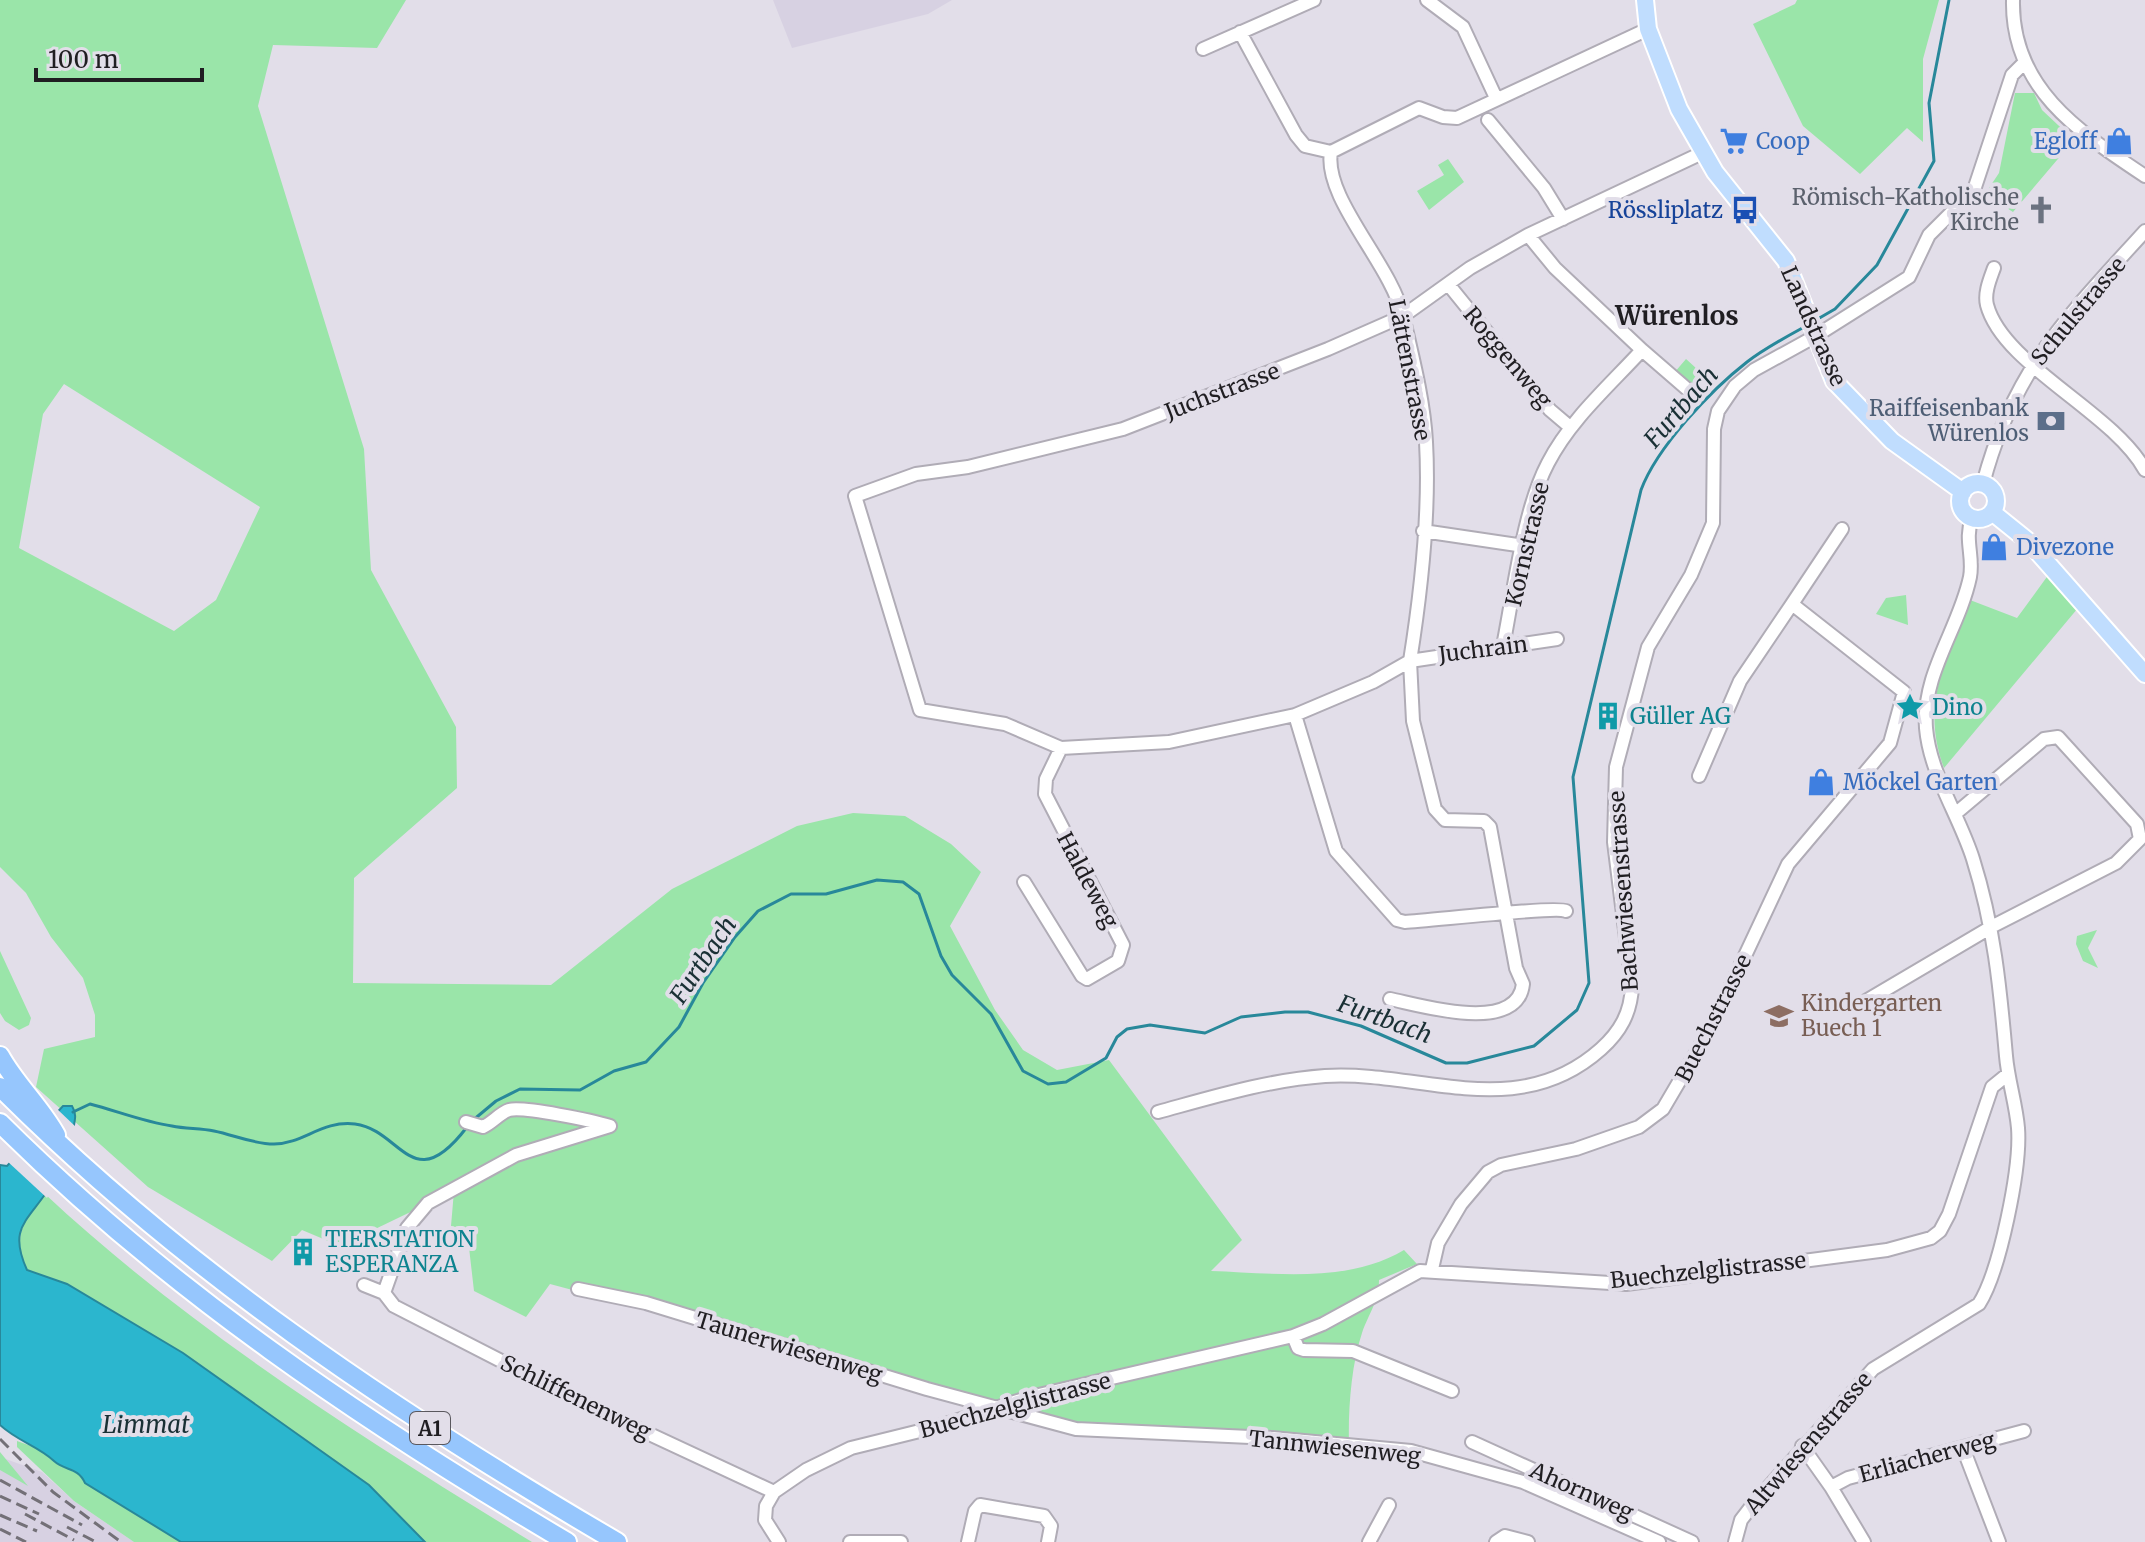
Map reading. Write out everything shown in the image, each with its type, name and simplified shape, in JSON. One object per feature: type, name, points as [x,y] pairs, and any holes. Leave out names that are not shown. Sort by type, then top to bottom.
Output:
[{"type":"highway","points":[[0,1056],[39,1118]]},
{"type":"highway","name":"A1","points":[[0,1087],[39,1118],[64,1150],[199,1266],[323,1357],[449,1440],[617,1542]]},
{"type":"highway","name":"A1","points":[[1,1130],[187,1288],[309,1378],[567,1542]]},
{"type":"main road","name":"Landstrasse","points":[[1645,0],[1648,29],[1659,64],[1702,153],[1786,261],[1844,395],[1892,441],[1963,492]]},
{"type":"main road","points":[[1972,484],[1983,484],[1995,496],[1992,512],[1986,517],[1972,518],[1962,510],[1963,492],[1972,484]]},
{"type":"main road","points":[[1992,512],[2028,541],[2145,674]]},
{"type":"street","points":[[1203,49],[1314,0]]},
{"type":"street","points":[[1427,0],[1463,27],[1496,98]]},
{"type":"street","points":[[2013,0],[2017,50],[2057,110],[2085,135],[2145,176]]},
{"type":"street","points":[[1240,32],[1296,135],[1305,146],[1331,152],[1412,110],[1425,108],[1443,117],[1457,118],[1648,29]]},
{"type":"street","name":"Bachwiesenstrasse","points":[[1158,1112],[1282,1080],[1329,1076],[1511,1090],[1557,1079],[1597,1053],[1618,1032],[1628,1010],[1632,986],[1614,842],[1614,792],[1638,676],[1648,647],[1691,575],[1713,523],[1714,429],[1722,403],[1754,370],[1815,328],[1903,284],[1929,235],[1969,198],[2012,75],[2024,63]]},
{"type":"street","points":[[1488,120],[1544,188],[1563,219]]},
{"type":"street","name":"Lättenstrasse","points":[[1331,152],[1331,177],[1389,276],[1403,316],[1426,441],[1419,606],[1410,661],[1413,721],[1435,809],[1445,820],[1484,821],[1490,827],[1496,872],[1508,915]]},
{"type":"street","name":"Juchstrasse","points":[[1061,748],[989,720],[920,710],[855,496],[916,474],[968,467],[1123,429],[1403,316],[1528,235],[1702,153]]},
{"type":"street","name":"Schulstrasse","points":[[1983,484],[2009,409],[2032,363],[2069,315],[2145,231]]},
{"type":"street","points":[[1528,235],[1555,268],[1694,395]]},
{"type":"street","points":[[1994,268],[1987,305],[2004,336],[2124,441],[2145,470]]},
{"type":"street","name":"Roggenweg","points":[[1448,284],[1550,410],[1570,427]]},
{"type":"street","name":"Kornstrasse","points":[[1503,646],[1535,495],[1547,463],[1570,427],[1642,350]]},
{"type":"street","points":[[1972,518],[1966,536],[1970,577],[1929,692],[1926,722],[1930,751],[1993,926],[2008,1074]]},
{"type":"street","points":[[1699,776],[1740,681],[1842,529]]},
{"type":"street","points":[[1423,531],[1524,546]]},
{"type":"street","points":[[1792,604],[1904,692],[1914,689],[1929,692]]},
{"type":"street","name":"Juchrain","points":[[1410,661],[1557,639]]},
{"type":"street","points":[[1061,748],[1169,742],[1295,715],[1373,682],[1410,661]]},
{"type":"street","name":"Buechstrasse","points":[[1432,1269],[1438,1243],[1461,1204],[1488,1172],[1501,1165],[1576,1149],[1639,1127],[1663,1109],[1713,1024],[1788,864],[1890,743],[1904,692]]},
{"type":"street","points":[[1295,715],[1336,851],[1397,920],[1508,915],[1558,908],[1566,911]]},
{"type":"street","points":[[1866,1001],[1993,926],[2116,863],[2140,839],[2137,824],[2058,737],[2044,739],[1955,814]]},
{"type":"street","name":"Haldeweg","points":[[1024,882],[1082,976],[1087,979],[1118,961],[1123,945],[1045,794],[1046,779],[1061,748]]},
{"type":"street","points":[[1390,999],[1475,1015],[1505,1007],[1519,996],[1523,984],[1516,968],[1508,915]]},
{"type":"street","name":"Buechzelglistrasse","points":[[774,1492],[838,1452],[1000,1406],[1293,1336],[1349,1311],[1408,1275],[1432,1269],[1626,1284],[1887,1250],[1931,1238],[1940,1231],[1949,1214],[1992,1087],[2008,1074]]},
{"type":"street","name":"Altwiesenstrasse","points":[[1735,1542],[1741,1520],[1751,1507],[1873,1369],[1904,1347],[1972,1311],[1985,1296],[2013,1198],[2019,1159],[2018,1127],[2008,1074]]},
{"type":"street","points":[[384,1293],[413,1219],[428,1203],[516,1155],[610,1126],[580,1118],[510,1110],[483,1127],[470,1124]]},
{"type":"street","name":"Schliffenenweg","points":[[364,1285],[384,1293],[394,1306],[585,1404],[774,1492]]},
{"type":"street","name":"Taunerwiesenweg","points":[[578,1289],[646,1303],[927,1389],[1000,1406]]},
{"type":"street","points":[[1293,1336],[1298,1348],[1353,1351],[1452,1391]]},
{"type":"street","name":"Tannwiesenweg","points":[[1000,1406],[1020,1416],[1106,1433],[1272,1438],[1411,1451],[1523,1482],[1659,1542]]},
{"type":"street","name":"Erliacherweg","points":[[1831,1487],[1848,1478],[2024,1431]]},
{"type":"street","name":"Ahornweg","points":[[1472,1442],[1692,1542]]},
{"type":"street","points":[[1802,1446],[1864,1542]]},
{"type":"street","points":[[1963,1448],[1999,1542]]},
{"type":"street","points":[[774,1492],[766,1506],[765,1520],[779,1542]]},
{"type":"street","points":[[968,1542],[975,1511],[980,1505],[1044,1516],[1051,1526],[1048,1542]]},
{"type":"street","points":[[1369,1542],[1389,1505]]},
{"type":"street","points":[[1496,1542],[1505,1536],[1528,1542]]},
{"type":"street","points":[[850,1542],[901,1542]]},
{"type":"shaded area","points":[[773,0],[952,0],[928,14],[792,48]]},
{"type":"shaded area","points":[[0,1457],[42,1472],[74,1501],[134,1542],[0,1542]]},
{"type":"green space","points":[[0,0],[406,0],[377,48],[273,45],[258,106],[364,449],[371,570],[456,727],[457,788],[354,878],[353,983],[551,985],[672,889],[797,826],[853,813],[905,816],[951,844],[981,872],[950,926],[995,1010],[1023,1050],[1057,1070],[1109,1060],[1242,1240],[1211,1271],[1334,1272],[1382,1261],[1404,1250],[1417,1264],[1379,1280],[1355,1360],[1349,1445],[1106,1433],[550,1284],[526,1317],[474,1291],[467,1230],[451,1226],[454,1191],[340,1246],[302,1230],[272,1261],[148,1187],[36,1087],[44,1049],[95,1037],[95,1015],[83,978],[51,937],[26,893],[0,867]],"holes":[[[64,384],[260,507],[216,600],[174,631],[19,548],[43,414]]]},
{"type":"green space","points":[[1797,0],[1939,0],[1923,59],[1923,142],[1907,128],[1860,174],[1803,126],[1753,24],[1795,4]]},
{"type":"green space","points":[[2015,93],[2034,93],[2042,110],[2074,140],[2013,212],[1985,194],[1999,173]]},
{"type":"green space","points":[[1448,159],[1464,182],[1429,210],[1417,191],[1444,175],[1438,165]]},
{"type":"green space","points":[[1686,359],[1707,378],[1694,392],[1674,373]]},
{"type":"green space","points":[[2049,574],[2078,608],[1944,768],[1937,745],[1935,703],[1945,663],[1970,600],[2017,618]]},
{"type":"green space","points":[[1906,595],[1908,625],[1876,614],[1886,598]]},
{"type":"green space","points":[[2097,930],[2088,948],[2098,968],[2083,961],[2076,944],[2077,936]]},
{"type":"green space","points":[[0,951],[31,1018],[29,1025],[19,1030],[5,1021],[0,1013]]},
{"type":"green space","points":[[45,1194],[101,1244],[219,1337],[404,1463],[532,1542],[425,1542],[369,1485],[183,1353],[67,1284],[27,1271],[20,1249],[22,1230],[30,1212]]},
{"type":"green space","points":[[17,1441],[48,1452],[56,1463],[79,1472],[85,1483],[181,1542],[134,1542],[74,1501],[17,1447]]},
{"type":"green space","points":[[0,1452],[28,1486],[0,1470]]},
{"type":"water","name":"Limmat","points":[[63,1106],[74,1109],[73,1130],[55,1178],[22,1228],[19,1245],[27,1270],[67,1284],[183,1353],[369,1485],[425,1542],[181,1542],[85,1483],[75,1472],[0,1425],[0,1165],[7,1166]]},
{"type":"pier","points":[[56,1108],[77,1128],[71,1158],[47,1198],[7,1161]]},
{"type":"waterway","name":"Furtbach","points":[[1816,320],[1835,309],[1877,265],[1934,161],[1929,103],[1949,0]]},
{"type":"waterway","name":"Furtbach","points":[[472,1121],[496,1101],[520,1089],[580,1090],[614,1071],[646,1062],[679,1027],[703,983],[735,937],[758,911],[791,894],[826,894],[877,880],[903,882],[919,894],[941,956],[952,975],[991,1014],[1023,1071],[1048,1084],[1066,1082],[1106,1058],[1117,1037],[1127,1029],[1150,1025],[1205,1033],[1241,1017],[1285,1012],[1308,1012],[1361,1026],[1446,1063],[1467,1063],[1534,1046],[1577,1010],[1589,983],[1573,777],[1641,490],[1672,438],[1718,388],[1754,357],[1806,326]]},
{"type":"waterway","name":"Furtbach","points":[[73,1112],[90,1104],[162,1124],[209,1130],[266,1144],[284,1143],[332,1125],[355,1124],[371,1129],[408,1155],[420,1159],[433,1158],[448,1148],[467,1127]]},
{"type":"railway","points":[[0,1439],[53,1492],[121,1542]]},
{"type":"railway","points":[[0,1480],[82,1525]]},
{"type":"railway","points":[[0,1496],[39,1514]]},
{"type":"railway","points":[[25,1514],[74,1540]]},
{"type":"railway","points":[[0,1515],[37,1531]]},
{"type":"railway","points":[[67,1527],[96,1542]]},
{"type":"railway","points":[[0,1529],[26,1542]]},
{"type":"place","name":"Coop","points":[[1734,141]]},
{"type":"place","name":"Egloff","points":[[2119,141]]},
{"type":"place","name":"Rössliplatz","points":[[1745,210]]},
{"type":"place","name":"Römisch-Katholische Kirche","points":[[2041,210]]},
{"type":"place","name":"Raiffeisenbank Würenlos","points":[[2051,421]]},
{"type":"place","name":"Divezone","points":[[1994,547]]},
{"type":"place","name":"Dino","points":[[1910,707]]},
{"type":"place","name":"Güller AG","points":[[1608,716]]},
{"type":"place","name":"Möckel Garten","points":[[1821,782]]},
{"type":"place","name":"Kindergarten Buech 1","points":[[1779,1016]]},
{"type":"place","name":"TIERSTATION ESPERANZA","points":[[303,1252]]},
{"type":"district","name":"Würenlos","points":[[1677,315]]}]
